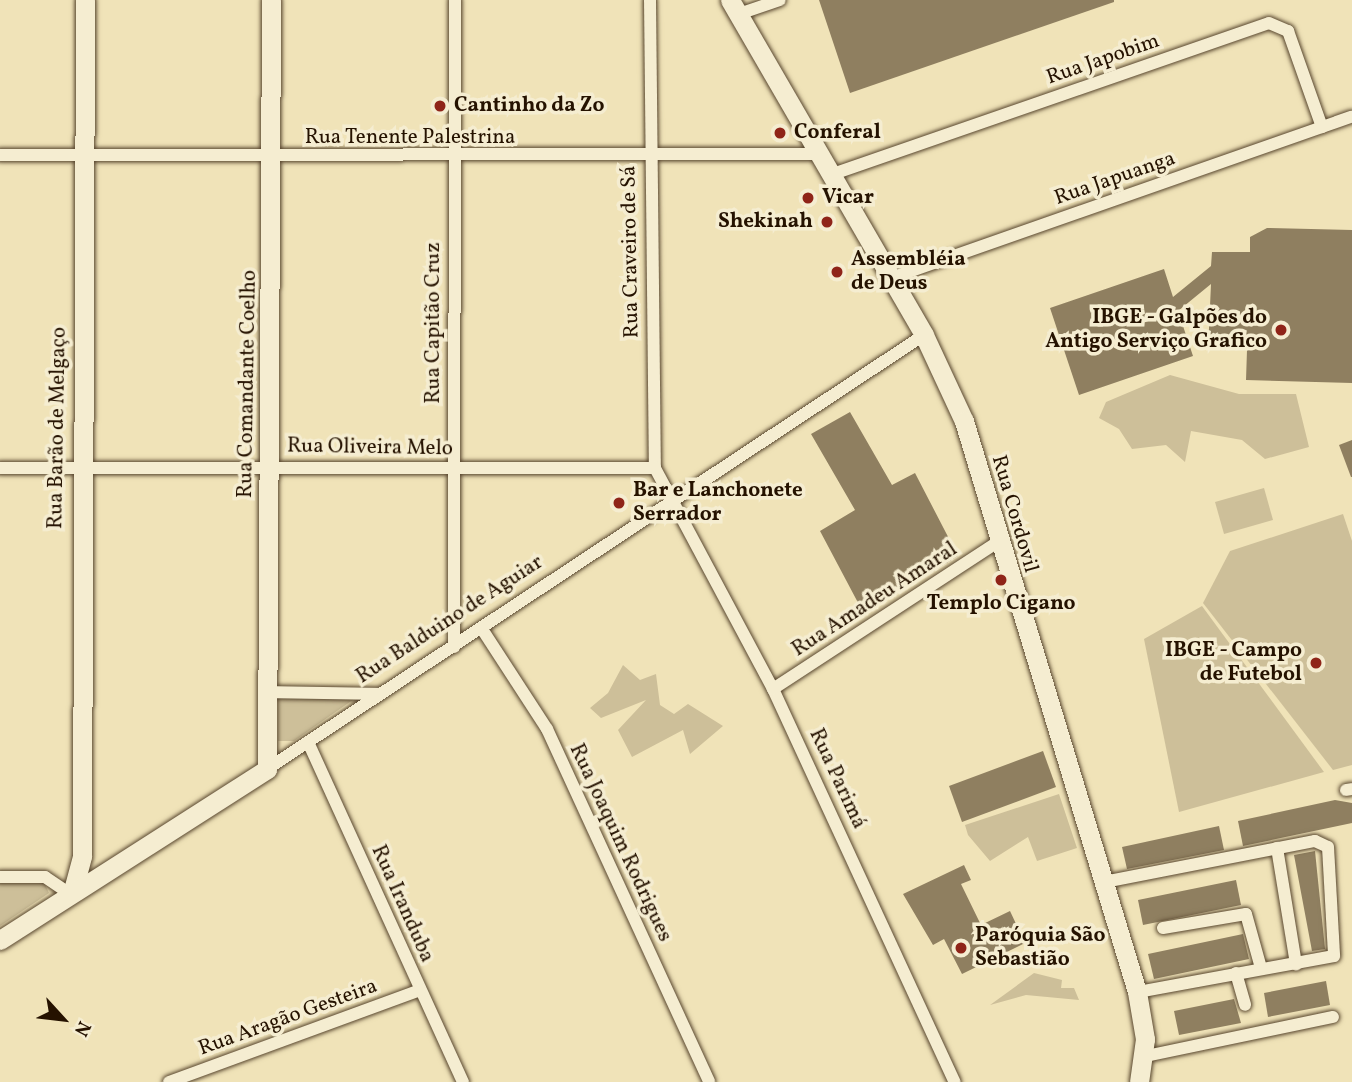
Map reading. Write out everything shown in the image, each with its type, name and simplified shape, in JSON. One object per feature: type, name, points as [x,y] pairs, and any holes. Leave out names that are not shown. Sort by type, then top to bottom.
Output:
[{"type":"street","name":"Rua Barão de Melgaço","points":[[66,888],[82,858],[79,467],[85,0]]},
{"type":"street","name":"Rua Comandante Coelho","points":[[267,769],[271,0]]},
{"type":"street","name":"Rua Capitão Cruz","points":[[454,647],[452,469],[455,0]]},
{"type":"street","name":"Rua Craveiro de Sá","points":[[650,0],[648,157],[655,468],[668,500]]},
{"type":"street","points":[[735,7],[780,0]]},
{"type":"street","name":"Rua Cordovil","points":[[735,7],[924,335],[964,421],[998,542],[1137,992],[1146,1056],[1139,1082]]},
{"type":"street","name":"Rua Japobim","points":[[833,174],[1269,23],[1288,31],[1322,127]]},
{"type":"street","name":"Rua Japuanga","points":[[891,278],[1352,117]]},
{"type":"street","name":"Rua Tenente Palestrina","points":[[0,155],[272,158],[820,154]]},
{"type":"street","name":"Rua Balduino de Aguiar","points":[[0,940],[66,888],[104,870],[267,769],[482,629],[668,500],[924,335]]},
{"type":"street","name":"Rua Oliveira Melo","points":[[0,468],[655,468]]},
{"type":"street","name":"Rua Parimá","points":[[668,500],[773,689],[955,1082]]},
{"type":"street","name":"Rua Amadeu Amaral","points":[[773,689],[998,542]]},
{"type":"street","name":"Rua Joaquim Rodrigues","points":[[482,629],[547,729],[709,1082]]},
{"type":"street","points":[[268,692],[379,694]]},
{"type":"street","name":"Rua Iranduba","points":[[308,742],[463,1082]]},
{"type":"street","points":[[1104,882],[1315,841],[1328,850],[1336,952],[1296,964],[1261,968],[1137,992]]},
{"type":"street","points":[[1277,848],[1296,964]]},
{"type":"street","points":[[82,858],[104,870]]},
{"type":"street","points":[[0,877],[66,888]]},
{"type":"street","points":[[1163,928],[1246,914],[1261,968]]},
{"type":"street","points":[[1236,973],[1245,1005]]},
{"type":"street","name":"Rua Aragão Gesteira","points":[[169,1082],[420,990]]},
{"type":"street","points":[[1146,1056],[1333,1017]]},
{"type":"shaded area","points":[[1170,375],[1239,394],[1296,394],[1309,447],[1265,459],[1242,440],[1191,431],[1185,462],[1166,445],[1132,449],[1119,429],[1099,418],[1106,402]]},
{"type":"shaded area","points":[[1264,488],[1273,520],[1224,534],[1215,502]]},
{"type":"shaded area","name":"IBGE - Campo de Futebol","points":[[1343,514],[1352,541],[1352,765],[1333,770],[1203,603],[1230,551]]},
{"type":"shaded area","points":[[1202,606],[1324,772],[1179,812],[1144,639]]},
{"type":"shaded area","points":[[623,665],[640,680],[656,674],[660,705],[674,714],[688,704],[723,726],[690,754],[683,730],[632,757],[618,730],[646,700],[601,718],[590,708],[608,693]]},
{"type":"shaded area","points":[[357,697],[294,741],[278,741],[278,698]]},
{"type":"shaded area","points":[[1059,794],[1077,848],[1037,861],[1028,837],[990,861],[968,835],[965,825]]},
{"type":"shaded area","points":[[42,878],[49,893],[0,926],[0,880]]},
{"type":"shaded area","points":[[1034,973],[1062,980],[1061,988],[1074,988],[1079,1000],[1026,995],[990,1005]]},
{"type":"building","points":[[819,0],[1114,0],[1114,2],[850,93]]},
{"type":"building","name":"IBGE - Galpões do Antigo Serviço Grafico","points":[[1267,228],[1352,230],[1352,383],[1246,380],[1247,350],[1208,350],[1211,284],[1178,311],[1193,356],[1079,395],[1050,308],[1164,269],[1173,297],[1211,266],[1212,252],[1250,252],[1250,237]]},
{"type":"building","points":[[850,412],[892,485],[915,473],[958,556],[864,614],[820,531],[855,510],[811,434]]},
{"type":"building","points":[[1352,440],[1352,477],[1351,477],[1339,445]]},
{"type":"building","points":[[1043,751],[1056,787],[962,822],[949,786]]},
{"type":"building","points":[[1335,800],[1352,803],[1352,823],[1243,846],[1238,821]]},
{"type":"building","points":[[1219,826],[1224,850],[1127,869],[1122,847]]},
{"type":"building","points":[[1315,851],[1325,949],[1312,951],[1294,855]]},
{"type":"building","points":[[964,865],[971,880],[961,884],[981,925],[1010,911],[1025,943],[962,974],[944,939],[933,945],[903,894]]},
{"type":"building","points":[[1236,880],[1241,905],[1143,925],[1138,900]]},
{"type":"building","points":[[1243,934],[1249,959],[1154,979],[1148,954]]},
{"type":"building","points":[[1326,981],[1330,1005],[1268,1017],[1264,993]]},
{"type":"building","points":[[1234,999],[1241,1023],[1179,1035],[1174,1011]]},
{"type":"place","name":"Cantinho da Zo","points":[[440,106]]},
{"type":"place","name":"Conferal","points":[[780,133]]},
{"type":"place","name":"Vicar","points":[[808,198]]},
{"type":"place","name":"Shekinah","points":[[827,222]]},
{"type":"place","name":"Assembléia de Deus","points":[[837,272]]},
{"type":"place","name":"IBGE - Galpões do Antigo Serviço Grafico","points":[[1281,330]]},
{"type":"place","name":"Bar e Lanchonete Serrador","points":[[619,503]]},
{"type":"place","name":"Templo Cigano","points":[[1001,580]]},
{"type":"place","name":"IBGE - Campo de Futebol","points":[[1316,663]]},
{"type":"place","name":"Paróquia São Sebastião","points":[[961,948]]}]
